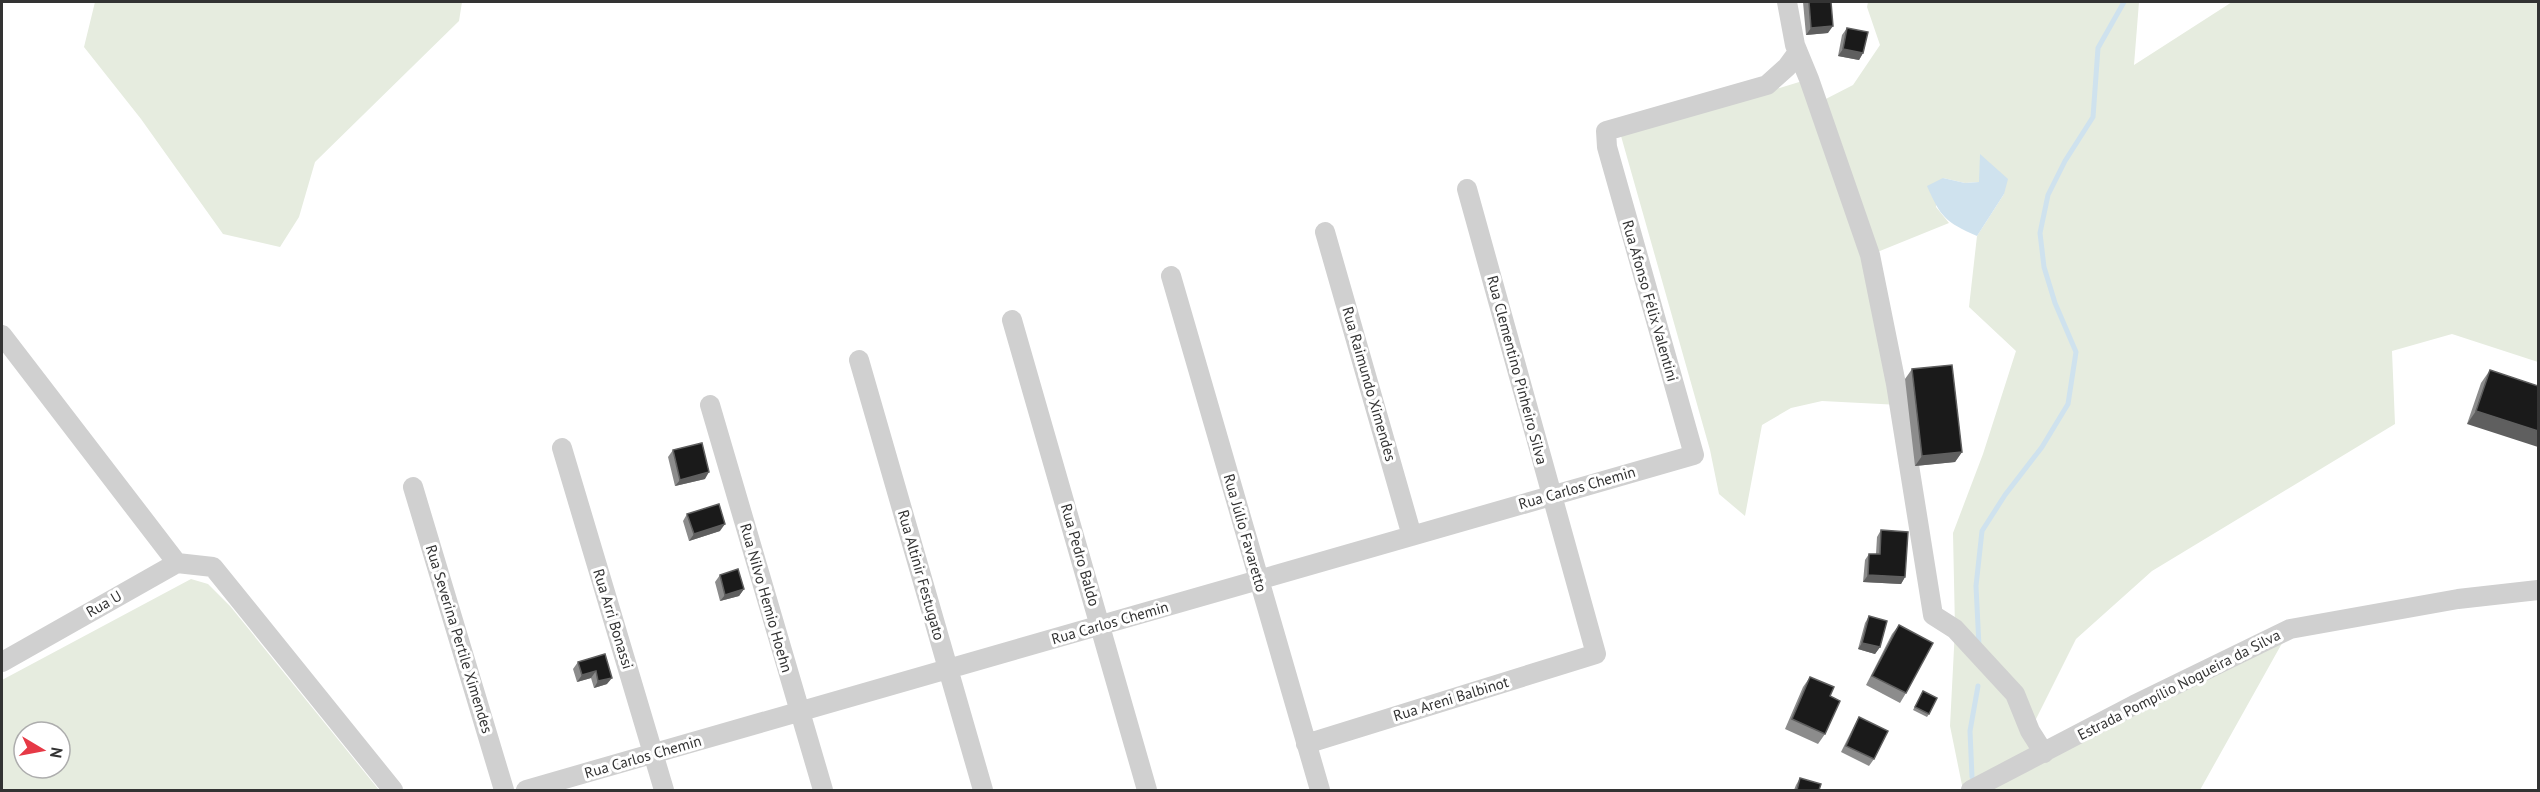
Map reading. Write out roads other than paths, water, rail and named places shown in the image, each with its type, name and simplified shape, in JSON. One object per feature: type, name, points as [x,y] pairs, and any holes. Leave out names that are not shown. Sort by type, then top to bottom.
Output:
[{"type":"street","points":[[1787,2],[1798,52],[1870,255],[1896,384],[1933,615],[1954,628],[2015,694],[2030,731],[2044,753]]},
{"type":"street","name":"Rua Afonso Félix Valentini","points":[[1694,455],[1606,147],[1606,131],[1767,85],[1787,68],[1798,52]]},
{"type":"street","name":"Rua Clementino Pinheiro Silva","points":[[1467,189],[1596,654]]},
{"type":"street","name":"Rua Raimundo Ximendes","points":[[1325,231],[1412,536]]},
{"type":"street","name":"Rua Júlio Favaretto","points":[[1172,276],[1320,790]]},
{"type":"street","name":"Rua Pedro Baldo","points":[[1012,320],[1147,790]]},
{"type":"street","points":[[2,335],[177,563],[213,567],[393,790]]},
{"type":"street","name":"Rua Altinir Festugato","points":[[859,360],[983,790]]},
{"type":"street","name":"Rua Nilvo Hemio Hoehn","points":[[710,405],[823,790]]},
{"type":"street","name":"Rua Arri Bonassi","points":[[562,448],[664,790]]},
{"type":"street","name":"Rua Carlos Chemin","points":[[526,790],[1694,455]]},
{"type":"street","name":"Rua Severina Pertile Ximendes","points":[[413,487],[504,790]]},
{"type":"street","name":"Rua U","points":[[2,662],[177,563]]},
{"type":"street","name":"Estrada Pompílio Nogueira da Silva","points":[[1971,790],[2133,705],[2290,629],[2458,599],[2538,590]]},
{"type":"street","name":"Rua Areni Balbinot","points":[[1306,744],[1596,654]]},
{"type":"water","points":[[1980,154],[2008,179],[2004,194],[1977,236],[1946,218],[1936,205],[1927,186],[1943,178],[1965,183],[1979,182]]},
{"type":"waterway","points":[[1979,646],[1976,586],[1982,531],[2005,495],[2042,447],[2068,404],[2076,352],[2055,303],[2044,267],[2040,233],[2048,195],[2065,161],[2093,117],[2098,48],[2124,2]]},
{"type":"waterway","points":[[1972,777],[1970,731],[1978,686]]}]
